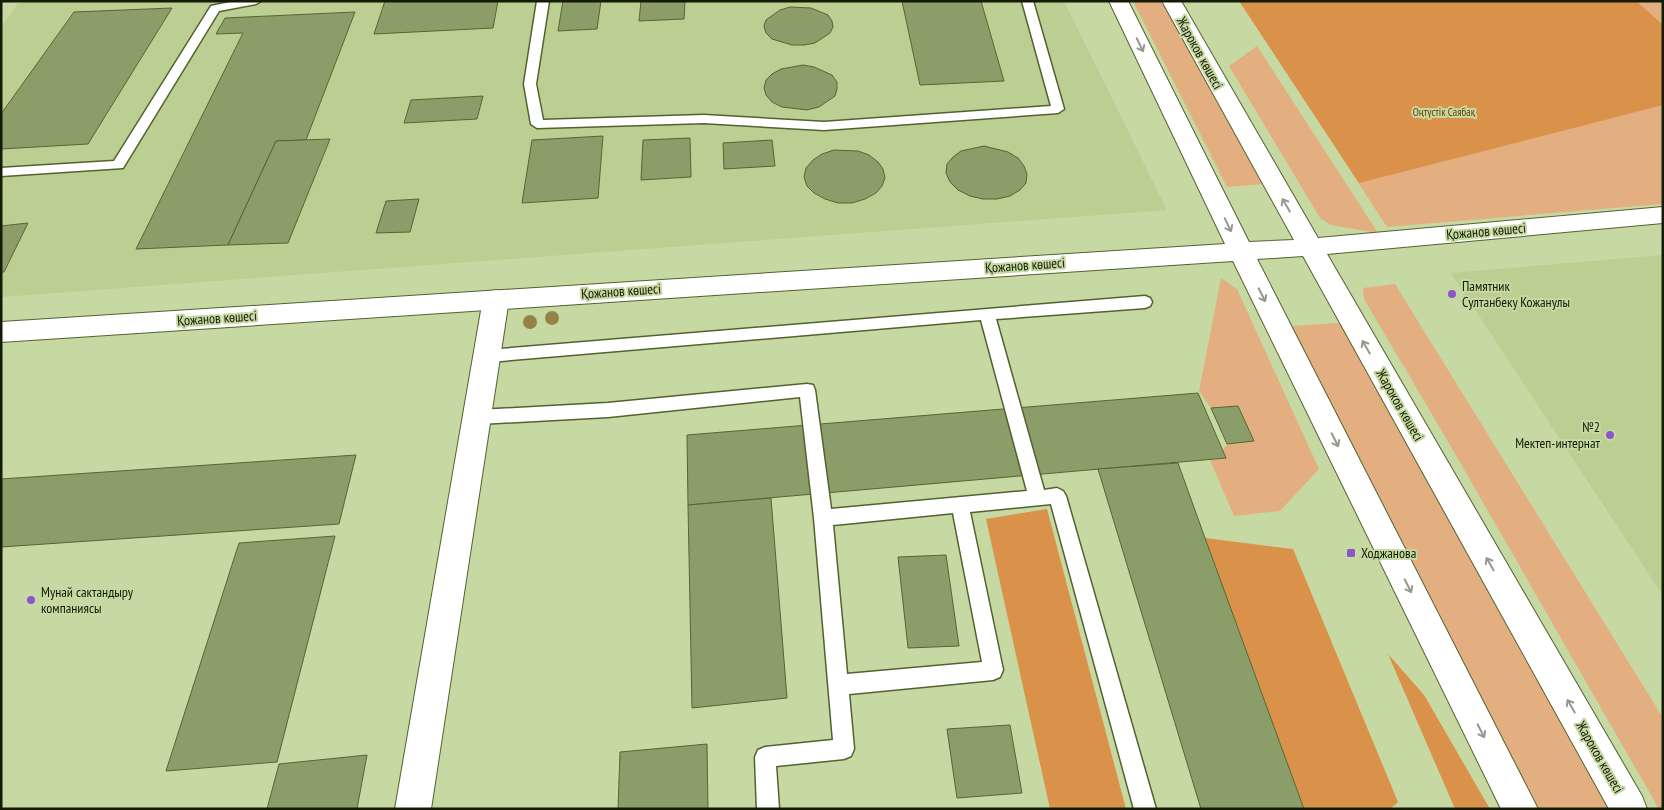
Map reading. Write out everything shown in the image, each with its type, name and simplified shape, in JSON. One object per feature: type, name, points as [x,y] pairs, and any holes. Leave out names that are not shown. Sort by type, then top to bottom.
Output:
[{"type":"street","points":[[1118,1],[1241,252],[1520,809]]},
{"type":"street","name":"Жароков көшесі","points":[[1171,1],[1629,809]]},
{"type":"street","name":"Қожанов көшесі","points":[[1,332],[1310,248],[1663,215]]},
{"type":"street","points":[[413,809],[496,299]]},
{"type":"lane","points":[[1,172],[118,165],[215,8],[256,1]]},
{"type":"lane","points":[[543,1],[530,84],[537,124],[704,119],[824,126],[1058,109],[1027,1]]},
{"type":"lane","points":[[488,356],[1145,302]]},
{"type":"lane","points":[[987,314],[1037,498]]},
{"type":"lane","points":[[478,417],[608,410],[807,390],[823,518],[844,749],[765,757],[768,809]]},
{"type":"lane","points":[[823,518],[1057,496],[1145,809]]},
{"type":"lane","points":[[838,685],[993,670],[960,505]]},
{"type":"shaded area","points":[[24,1],[1064,1],[1167,210],[1,297],[1,28],[17,4]]},
{"type":"shaded area","name":"№2 Мектеп-интернат","points":[[1663,255],[1663,596],[1451,273]]},
{"type":"green space","points":[[1133,1],[1164,1],[1265,184],[1227,187]]},
{"type":"green space","name":"Оңтүстік Саябақ","points":[[1239,1],[1636,1],[1663,25],[1663,105],[1359,183]]},
{"type":"green space","name":"Оңтүстік Саябақ","points":[[1240,1],[1663,1],[1663,204],[1387,227]]},
{"type":"green space","points":[[1257,46],[1378,233],[1331,225],[1320,218],[1229,66]]},
{"type":"green space","points":[[1221,278],[1237,289],[1319,469],[1280,511],[1234,516],[1210,460],[1225,458],[1222,451],[1227,444],[1254,441],[1238,406],[1211,408],[1199,391]]},
{"type":"green space","points":[[1395,284],[1663,718],[1663,809],[1659,809],[1364,299],[1363,288]]},
{"type":"green space","points":[[1352,322],[1629,809],[1520,809],[1278,327]]},
{"type":"green space","points":[[1047,509],[1126,809],[1050,809],[986,519]]},
{"type":"green space","points":[[1205,538],[1293,549],[1398,802],[1390,809],[1304,809]]},
{"type":"green space","points":[[1388,654],[1424,695],[1490,809],[1455,809]]},
{"type":"building","points":[[385,1],[498,1],[493,28],[374,34]]},
{"type":"building","points":[[563,1],[601,1],[597,29],[558,31]]},
{"type":"building","points":[[641,1],[685,1],[684,19],[639,21]]},
{"type":"building","points":[[902,1],[981,1],[1004,81],[920,85]]},
{"type":"building","points":[[790,7],[811,8],[828,15],[833,27],[830,33],[815,43],[804,45],[792,45],[772,39],[766,33],[764,26],[766,20],[780,10]]},
{"type":"building","points":[[172,8],[88,144],[1,149],[1,114],[74,12]]},
{"type":"building","points":[[355,12],[306,140],[276,141],[228,245],[136,249],[243,33],[216,34],[225,18]]},
{"type":"building","points":[[803,65],[814,67],[832,75],[837,82],[835,96],[819,107],[807,110],[782,107],[772,102],[766,95],[764,88],[766,80],[781,69]]},
{"type":"building","points":[[483,96],[477,119],[404,123],[411,100]]},
{"type":"building","points":[[603,136],[598,198],[522,203],[532,140]]},
{"type":"building","points":[[690,138],[691,177],[641,180],[643,140]]},
{"type":"building","points":[[330,139],[288,243],[228,245],[276,141]]},
{"type":"building","points":[[772,140],[775,166],[724,169],[723,143]]},
{"type":"building","points":[[984,146],[1008,152],[1018,158],[1027,174],[1026,183],[1020,190],[1010,196],[997,199],[983,199],[970,196],[958,190],[950,182],[946,173],[947,164],[953,157],[961,151]]},
{"type":"building","points":[[834,150],[858,151],[869,155],[878,162],[883,169],[885,178],[882,186],[876,193],[852,203],[838,203],[814,193],[807,186],[804,177],[806,168],[822,154]]},
{"type":"building","points":[[419,199],[410,232],[376,233],[386,201]]},
{"type":"building","points":[[28,223],[4,272],[1,272],[1,226]]},
{"type":"building","points":[[1198,393],[1226,458],[688,505],[687,435]]},
{"type":"building","points":[[1238,406],[1254,441],[1227,444],[1211,408]]},
{"type":"building","points":[[356,455],[339,524],[1,547],[1,479]]},
{"type":"building","points":[[1178,463],[1304,809],[1201,809],[1098,469]]},
{"type":"building","points":[[771,498],[787,698],[692,708],[688,505]]},
{"type":"building","points":[[335,536],[277,762],[166,771],[239,543]]},
{"type":"building","points":[[946,555],[959,646],[908,648],[898,557]]},
{"type":"building","points":[[1010,725],[1022,793],[957,798],[947,729]]},
{"type":"building","points":[[707,744],[708,809],[618,809],[620,752]]},
{"type":"building","points":[[367,755],[357,809],[267,809],[279,764]]},
{"type":"place","name":"Памятник Султанбеку Кожанулы","points":[[1452,294]]},
{"type":"place","name":"№2 Мектеп-интернат","points":[[1610,435]]},
{"type":"place","name":"Ходжанова","points":[[1351,553]]},
{"type":"place","name":"Мунай сактандыру компаниясы","points":[[31,600]]}]
